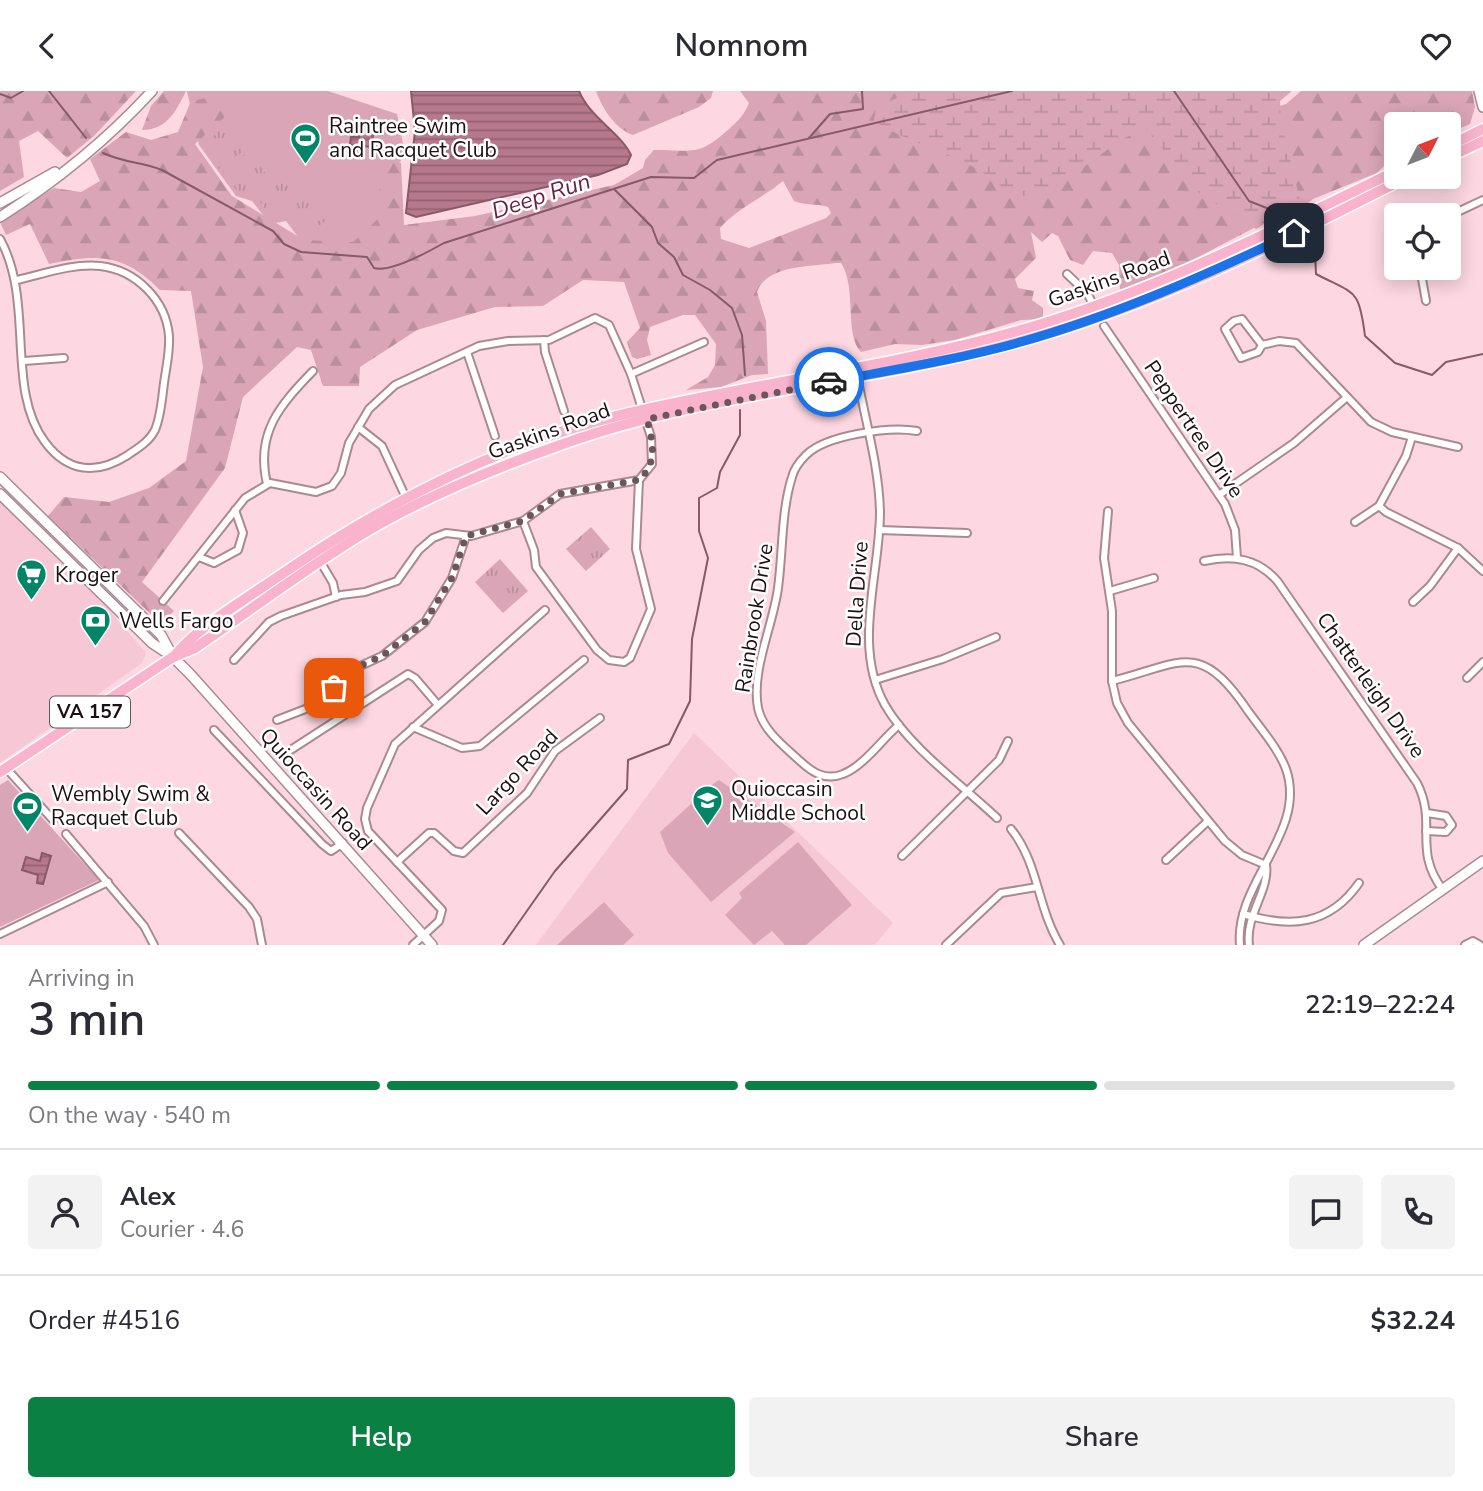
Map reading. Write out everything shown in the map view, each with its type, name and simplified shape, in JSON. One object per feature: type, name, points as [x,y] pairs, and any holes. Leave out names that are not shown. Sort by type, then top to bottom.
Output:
[{"type":"main road","points":[[0,216],[116,127],[152,91]]},
{"type":"main road","points":[[1479,91],[1483,107]]},
{"type":"main road","points":[[1461,140],[1483,129]]},
{"type":"main road","points":[[1461,151],[1483,141]]},
{"type":"main road","points":[[0,203],[69,165]]},
{"type":"main road","name":"Gaskins Road","points":[[1099,316],[1384,177]]},
{"type":"main road","name":"Gaskins Road","points":[[173,657],[184,644],[294,566],[409,503],[646,414],[856,372],[1003,347],[1099,316],[1198,279],[1384,188]]},
{"type":"main road","name":"Quioccasin Road","points":[[0,477],[161,635],[173,657],[432,945]]},
{"type":"main road","name":"Quioccasin Road","points":[[0,494],[152,643],[173,657]]},
{"type":"main road","name":"Gaskins Road","points":[[3,770],[173,657],[195,648],[409,503]]},
{"type":"main road","points":[[1364,945],[1483,861]]},
{"type":"street","points":[[1461,210],[1483,200]]},
{"type":"street","points":[[0,239],[17,280],[31,416],[43,439],[65,462],[85,469],[105,467],[143,445],[154,432],[160,413],[169,336],[163,313],[145,287],[124,273],[100,266],[83,266],[17,280]]},
{"type":"street","name":"Peppertree Drive","points":[[1067,274],[1082,288],[1219,495],[1233,522],[1237,558]]},
{"type":"street","points":[[1422,280],[1426,302]]},
{"type":"street","points":[[163,601],[245,498],[267,484],[283,484],[310,491],[328,489],[341,473],[348,443],[369,409],[386,390],[467,352],[496,342],[544,341],[595,318],[609,325],[631,374],[646,414],[653,450],[652,464],[639,480],[636,548],[651,609],[630,658],[624,662],[610,660],[597,650],[539,572],[523,521]]},
{"type":"street","points":[[1262,345],[1242,319],[1225,329],[1241,358],[1258,352],[1262,345],[1279,341],[1298,345],[1378,426],[1458,447]]},
{"type":"street","points":[[544,341],[564,411]]},
{"type":"street","points":[[631,374],[704,342]]},
{"type":"street","points":[[467,352],[495,436]]},
{"type":"street","points":[[24,361],[64,358]]},
{"type":"street","points":[[267,484],[263,464],[270,426],[282,404],[313,371]]},
{"type":"street","name":"Della Drive","points":[[856,372],[878,489],[879,530],[869,639],[875,680],[899,725],[997,818]]},
{"type":"street","points":[[1219,495],[1294,443],[1347,397]]},
{"type":"street","points":[[358,428],[382,446],[409,503]]},
{"type":"street","points":[[868,434],[900,428],[917,431]]},
{"type":"street","name":"Rainbrook Drive","points":[[868,434],[823,443],[806,455],[794,472],[778,587],[757,699],[760,713],[769,731],[808,768],[824,776],[840,775],[853,769],[899,725]]},
{"type":"street","points":[[1355,522],[1379,506],[1406,456],[1412,437]]},
{"type":"street","points":[[234,660],[270,622],[337,597],[365,592],[397,581],[419,550],[433,538],[446,533],[466,536],[523,521],[560,494],[639,480]]},
{"type":"street","points":[[1379,506],[1458,548],[1483,571]]},
{"type":"street","points":[[200,557],[214,563],[237,550],[243,533],[235,510]]},
{"type":"street","points":[[1108,511],[1104,558],[1110,591],[1112,681],[1117,703],[1128,723],[1233,849],[1266,865]]},
{"type":"street","points":[[879,530],[967,533]]},
{"type":"street","points":[[277,720],[308,708],[356,668],[382,656],[425,622],[452,578],[466,536]]},
{"type":"street","points":[[1413,602],[1430,586],[1458,548]]},
{"type":"street","points":[[1204,561],[1237,558]]},
{"type":"street","name":"Chatterleigh Drive","points":[[1237,558],[1261,566],[1279,582],[1417,783],[1427,813],[1427,862],[1443,890]]},
{"type":"street","points":[[320,561],[333,583],[337,597]]},
{"type":"street","points":[[1110,591],[1154,578]]},
{"type":"street","points":[[412,945],[442,918],[442,910],[368,831],[365,818],[393,747],[545,610]]},
{"type":"street","points":[[875,680],[943,659],[996,637]]},
{"type":"street","points":[[413,727],[462,748],[480,746],[584,660]]},
{"type":"street","points":[[1112,681],[1186,661],[1213,669],[1229,683],[1280,757],[1289,780],[1287,811],[1266,865],[1266,877],[1247,915],[1241,945]]},
{"type":"street","points":[[1467,678],[1483,662]]},
{"type":"street","points":[[289,751],[408,674],[415,678],[438,705]]},
{"type":"street","name":"Largo Road","points":[[397,862],[429,833],[438,835],[454,852],[463,853],[527,793],[555,751],[600,718]]},
{"type":"street","points":[[214,730],[322,844],[331,851],[343,843]]},
{"type":"street","points":[[902,856],[1003,755],[1008,741]]},
{"type":"street","points":[[3,770],[53,820]]},
{"type":"street","points":[[1426,831],[1446,832],[1452,825],[1448,817],[1427,813]]},
{"type":"street","points":[[1166,860],[1208,821]]},
{"type":"street","points":[[1011,829],[1031,859],[1037,887],[1060,945]]},
{"type":"street","points":[[179,833],[249,907],[257,919],[262,945]]},
{"type":"street","points":[[66,834],[145,926],[154,945]]},
{"type":"street","points":[[0,934],[108,882]]},
{"type":"street","points":[[1247,915],[1279,923],[1304,922],[1340,904],[1359,883]]},
{"type":"street","points":[[946,945],[1001,893],[1037,887]]},
{"type":"street","points":[[1247,915],[1249,945]]},
{"type":"street","points":[[1465,945],[1477,943]]},
{"type":"shaded area","points":[[411,91],[579,91],[590,109],[631,155],[627,164],[598,175],[416,217],[406,213],[415,131]]},
{"type":"shaded area","points":[[360,124],[383,126],[382,135],[373,134],[372,147],[350,145],[351,137],[359,137]]},
{"type":"shaded area","points":[[0,499],[85,582],[146,653],[142,663],[0,763]]},
{"type":"shaded area","name":"Quioccasin Middle School","points":[[694,733],[893,923],[875,945],[536,945]]},
{"type":"shaded area","points":[[42,853],[51,856],[43,884],[37,883],[38,875],[22,870],[26,857],[40,861]]},
{"type":"green space","points":[[0,91],[136,91],[94,136],[67,158],[38,131],[19,141],[24,177],[0,191]]},
{"type":"green space","points":[[164,91],[186,91],[170,118],[158,127],[142,130],[151,106]]},
{"type":"green space","name":"Raintree Swim and Racquet Club","points":[[187,91],[328,91],[397,114],[405,154],[391,176],[395,227],[352,248],[301,241],[286,221],[270,224],[252,201],[236,196],[199,145]]},
{"type":"green space","points":[[596,91],[713,91],[711,98],[699,107],[633,135],[620,128],[610,117]]},
{"type":"green space","points":[[740,91],[983,91],[1276,107],[1286,104],[1301,91],[1472,91],[1475,107],[1470,124],[1461,128],[1461,112],[1384,112],[1384,166],[1377,173],[1313,199],[1302,208],[1277,216],[1181,266],[1120,290],[1119,265],[1112,253],[1093,251],[1083,265],[1070,260],[1058,236],[1052,233],[1042,242],[1031,232],[1036,258],[1015,279],[1018,288],[1034,291],[1032,300],[1043,308],[1043,319],[1021,320],[955,340],[922,345],[895,344],[861,352],[853,334],[846,273],[841,263],[836,263],[791,269],[770,276],[762,283],[757,292],[766,321],[768,374],[752,375],[721,387],[686,390],[708,377],[715,365],[716,344],[695,315],[683,315],[650,327],[647,340],[651,355],[637,359],[632,357],[627,342],[640,328],[624,282],[583,280],[543,306],[495,307],[417,330],[360,367],[359,386],[323,386],[311,350],[297,347],[243,397],[225,468],[142,582],[174,611],[161,624],[48,516],[64,497],[109,502],[149,488],[186,461],[203,367],[191,291],[160,290],[134,269],[109,259],[81,259],[49,264],[30,224],[6,235],[0,222],[54,188],[81,192],[100,181],[90,159],[126,132],[151,140],[178,132],[191,101],[222,95],[237,106],[195,144],[232,196],[304,240],[353,242],[379,218],[380,163],[401,163],[404,225],[475,216],[614,185],[643,168],[645,160],[654,150],[687,151],[710,144],[745,111],[749,103]],"holes":[[[783,181],[794,201],[828,207],[831,213],[826,218],[749,248],[721,239],[720,228],[726,221]]]},
{"type":"green space","points":[[913,91],[1292,91],[1280,101],[1281,123],[1302,208],[1277,216],[1256,229],[1200,194],[1146,129],[1122,139],[1059,185],[1030,196],[1011,195],[995,181],[962,161],[910,140],[874,121],[876,107]]},
{"type":"green space","points":[[227,125],[245,150],[219,169],[201,145]]},
{"type":"green space","points":[[249,151],[267,175],[240,195],[223,171]]},
{"type":"green space","points":[[284,178],[302,202],[314,192],[332,216],[305,236],[287,213],[275,222],[257,198]]},
{"type":"green space","points":[[591,527],[610,549],[586,571],[566,549]]},
{"type":"green space","points":[[500,559],[528,591],[503,613],[475,582]]},
{"type":"green space","name":"Wembly Swim & Racquet Club","points":[[8,780],[99,880],[0,927],[0,785]]},
{"type":"green space","points":[[719,780],[795,832],[711,902],[668,853],[660,832],[700,796],[698,794]]},
{"type":"green space","points":[[798,842],[852,905],[806,945],[785,945],[772,931],[754,945],[725,915],[742,898],[739,893]]},
{"type":"green space","points":[[604,902],[634,935],[623,945],[557,945]]},
{"type":"waterway","name":"Deep Run","points":[[0,94],[11,98],[23,91]]},
{"type":"waterway","name":"Deep Run","points":[[49,91],[86,138]]},
{"type":"waterway","points":[[809,138],[830,114],[863,109],[862,91]]},
{"type":"waterway","name":"Deep Run","points":[[103,153],[162,170],[273,231],[284,244],[301,252],[367,257],[374,268],[381,269],[409,261],[444,243],[651,177],[694,178],[717,160],[1012,91]]},
{"type":"waterway","points":[[1174,91],[1249,201],[1287,216]]},
{"type":"waterway","points":[[614,189],[652,227],[658,243],[674,257],[683,275],[710,290],[732,308],[742,335],[745,375]]},
{"type":"waterway","points":[[1304,236],[1315,252],[1316,274],[1353,295],[1360,309],[1365,336],[1395,363],[1432,375],[1446,362],[1483,354]]},
{"type":"waterway","points":[[503,945],[555,871],[627,789],[628,760],[669,744],[690,701],[692,639],[708,558],[699,531],[699,498],[717,488],[720,472],[740,435],[740,410]]},
{"type":"way so far","points":[[334,688],[356,668],[382,656],[425,622],[452,578],[463,552],[466,536],[523,521],[560,494],[639,480],[652,464],[653,450],[647,419],[829,382]]},
{"type":"place","name":"Raintree Swim and Racquet Club","points":[[306,165]]},
{"type":"place","name":"Kroger","points":[[32,602]]},
{"type":"place","name":"Wells Fargo","points":[[96,648]]},
{"type":"place","name":"Quioccasin Middle School","points":[[708,828]]},
{"type":"place","name":"Wembly Swim & Racquet Club","points":[[28,833]]},
{"type":"route","points":[[829,382],[952,359],[1021,342],[1143,301],[1198,279],[1294,233]]}]
